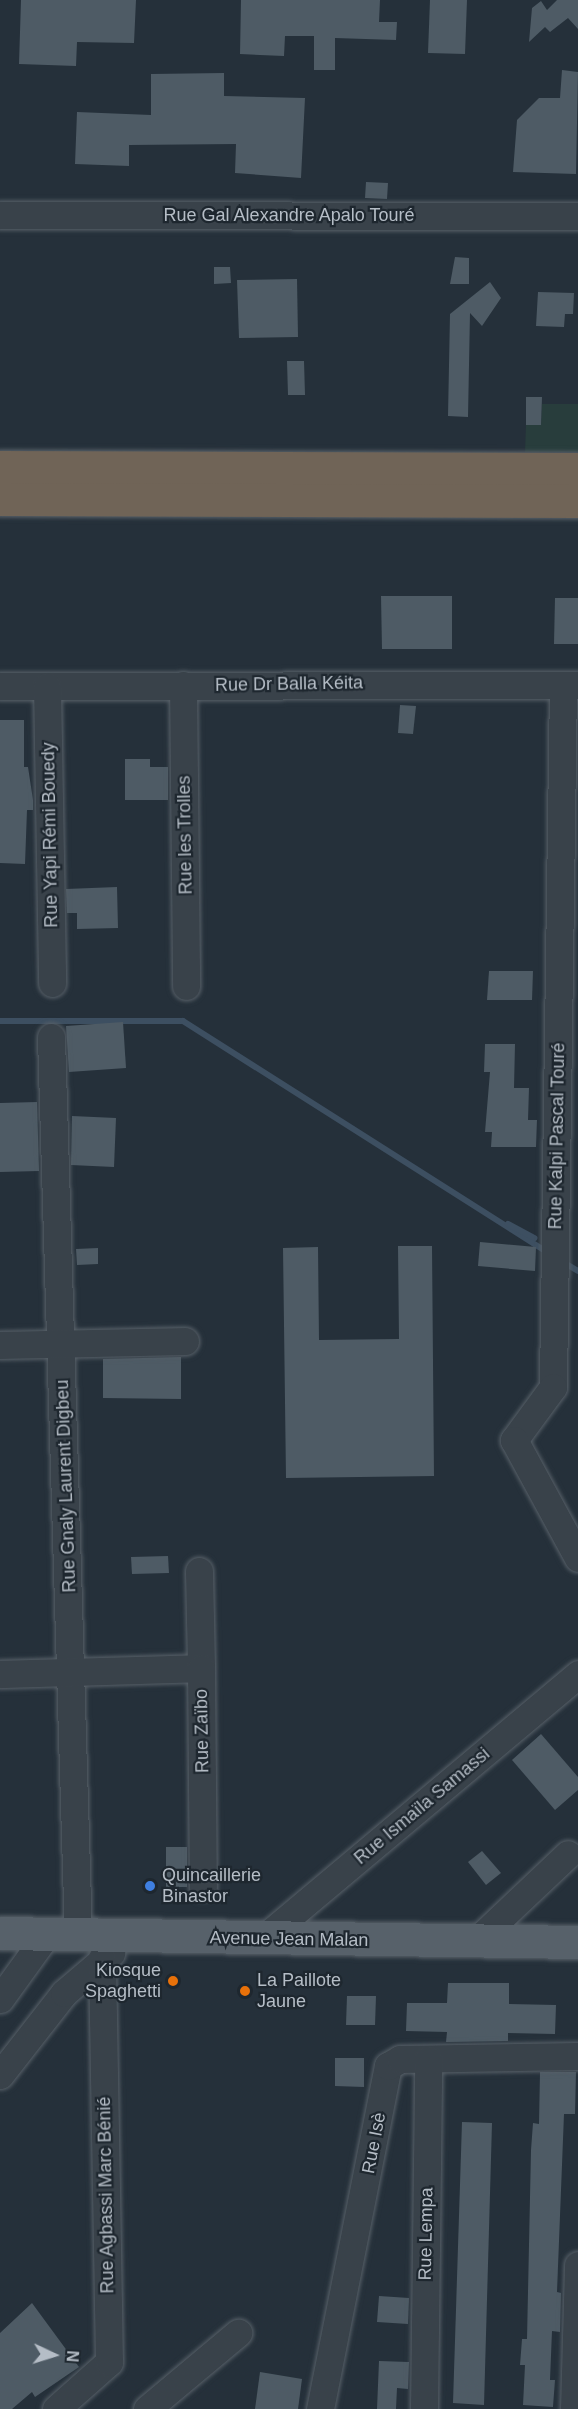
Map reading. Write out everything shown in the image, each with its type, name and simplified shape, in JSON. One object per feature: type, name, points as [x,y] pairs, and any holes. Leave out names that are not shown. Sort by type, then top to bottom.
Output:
[{"type":"highway","points":[[0,467],[578,469]]},
{"type":"highway","points":[[0,500],[578,501]]},
{"type":"main road","name":"Avenue Jean Malan","points":[[0,1933],[474,1943],[578,1942]]},
{"type":"street","name":"Rue Gal Alexandre Apalo Touré","points":[[0,215],[578,216]]},
{"type":"street","name":"Rue les Trolles","points":[[183,685],[186,986]]},
{"type":"street","name":"Rue Dr Balla Kéita","points":[[0,686],[571,685]]},
{"type":"street","name":"Rue Kalpi Pascal Touré","points":[[571,685],[553,1387],[514,1440],[578,1558]]},
{"type":"street","name":"Rue Yapi Rémi Bouedy","points":[[47,687],[52,983]]},
{"type":"street","name":"Rue Gnaly Laurent Digbeu","points":[[51,1037],[71,1673],[62,1934]]},
{"type":"street","points":[[0,1345],[185,1341]]},
{"type":"street","points":[[198,1571],[201,1668]]},
{"type":"street","name":"Rue Zaïbo","points":[[0,1674],[201,1668],[203,1887]]},
{"type":"street","name":"Rue Ismaïla Samassi","points":[[265,1937],[578,1674]]},
{"type":"street","points":[[474,1943],[568,1854]]},
{"type":"street","points":[[0,1999],[62,1934]]},
{"type":"street","points":[[0,2075],[64,1992],[102,1958],[138,1937]]},
{"type":"street","name":"Rue Agbassi Marc Bénié","points":[[56,2409],[109,2362],[102,1958]]},
{"type":"street","name":"Rue Isè","points":[[320,2409],[388,2066],[400,2059],[578,2056]]},
{"type":"street","name":"Rue Lempa","points":[[424,2409],[428,2059]]},
{"type":"street","points":[[574,2409],[578,2265]]},
{"type":"street","points":[[147,2409],[238,2333]]},
{"type":"green space","points":[[542,404],[578,404],[578,452],[525,452],[526,425],[541,425]]},
{"type":"building","points":[[21,0],[136,0],[134,43],[77,42],[76,66],[19,64]]},
{"type":"building","points":[[241,0],[380,0],[379,22],[397,22],[396,40],[335,38],[335,70],[314,70],[314,36],[285,36],[284,56],[240,54]]},
{"type":"building","points":[[430,0],[467,0],[465,54],[428,53]]},
{"type":"building","points":[[557,0],[578,0],[578,29],[568,18],[550,32],[545,27],[529,42],[532,8],[541,1],[547,10]]},
{"type":"building","points":[[562,70],[578,72],[576,174],[513,172],[517,120],[539,98],[560,98]]},
{"type":"building","points":[[224,73],[224,96],[305,98],[301,178],[235,173],[236,144],[129,145],[129,166],[75,164],[77,112],[151,115],[151,74]]},
{"type":"building","points":[[366,182],[388,183],[387,199],[365,198]]},
{"type":"building","points":[[455,257],[469,258],[469,284],[450,284]]},
{"type":"building","points":[[214,267],[230,267],[231,283],[214,284]]},
{"type":"building","points":[[297,279],[298,337],[239,338],[237,280]]},
{"type":"building","points":[[490,282],[501,298],[482,326],[470,313],[468,417],[448,416],[450,314]]},
{"type":"building","points":[[538,292],[574,293],[573,314],[565,314],[564,327],[536,326]]},
{"type":"building","points":[[287,361],[304,361],[305,395],[288,395]]},
{"type":"building","points":[[526,397],[542,397],[541,425],[526,425]]},
{"type":"building","points":[[381,596],[452,596],[452,649],[382,649]]},
{"type":"building","points":[[555,598],[578,598],[578,644],[554,644]]},
{"type":"building","points":[[400,705],[416,706],[413,734],[398,733]]},
{"type":"building","points":[[0,720],[24,720],[24,767],[28,767],[33,800],[33,810],[27,810],[25,864],[0,863]]},
{"type":"building","points":[[125,759],[150,759],[150,767],[168,767],[168,800],[125,800]]},
{"type":"building","points":[[117,887],[118,928],[77,929],[77,913],[67,913],[66,889]]},
{"type":"building","points":[[489,971],[533,971],[532,1000],[487,1000]]},
{"type":"building","points":[[123,1022],[126,1068],[69,1072],[66,1026]]},
{"type":"building","points":[[485,1044],[515,1044],[514,1088],[529,1088],[528,1120],[537,1120],[536,1147],[491,1147],[492,1132],[485,1132],[490,1072],[484,1072]]},
{"type":"building","points":[[37,1102],[39,1171],[0,1172],[0,1103]]},
{"type":"building","points":[[72,1116],[116,1118],[114,1167],[71,1165]]},
{"type":"building","points":[[480,1242],[536,1247],[535,1271],[478,1266]]},
{"type":"building","points":[[398,1246],[432,1246],[434,1476],[286,1478],[283,1248],[318,1247],[319,1340],[399,1339]]},
{"type":"building","points":[[98,1248],[98,1264],[77,1265],[76,1249]]},
{"type":"building","points":[[181,1357],[181,1399],[103,1398],[103,1359]]},
{"type":"building","points":[[168,1556],[169,1573],[132,1574],[131,1557]]},
{"type":"building","points":[[541,1734],[578,1777],[578,1790],[555,1810],[512,1760]]},
{"type":"building","points":[[166,1847],[187,1847],[187,1887],[166,1887]]},
{"type":"building","points":[[482,1851],[501,1873],[486,1885],[468,1862]]},
{"type":"building","points":[[448,1983],[509,1983],[509,2004],[556,2005],[555,2034],[508,2033],[508,2041],[446,2042],[447,2032],[406,2031],[407,2003],[447,2003]]},
{"type":"building","points":[[347,1996],[376,1996],[375,2025],[346,2025]]},
{"type":"building","points":[[335,2058],[364,2058],[364,2087],[335,2086]]},
{"type":"building","points":[[540,2072],[576,2072],[575,2114],[564,2114],[557,2292],[561,2293],[560,2332],[552,2331],[550,2380],[555,2380],[553,2407],[523,2405],[525,2365],[520,2365],[522,2339],[527,2339],[531,2150],[533,2123],[539,2124]]},
{"type":"building","points":[[462,2122],[492,2123],[484,2405],[453,2403]]},
{"type":"building","points":[[379,2296],[409,2298],[408,2324],[377,2322]]},
{"type":"building","points":[[32,2303],[79,2367],[35,2397],[32,2392],[12,2409],[0,2409],[0,2333]]},
{"type":"building","points":[[379,2361],[409,2362],[408,2389],[397,2388],[396,2409],[377,2409]]},
{"type":"building","points":[[260,2372],[302,2379],[298,2409],[255,2409]]},
{"type":"waterway","points":[[0,1021],[183,1021],[547,1252]]},
{"type":"waterway","points":[[508,1224],[534,1238]]},
{"type":"waterway","points":[[563,1262],[578,1271]]},
{"type":"place","name":"Quincaillerie Binastor","points":[[150,1886]]},
{"type":"place","name":"Kiosque Spaghetti","points":[[173,1981]]},
{"type":"place","name":"La Paillote Jaune","points":[[245,1991]]}]
